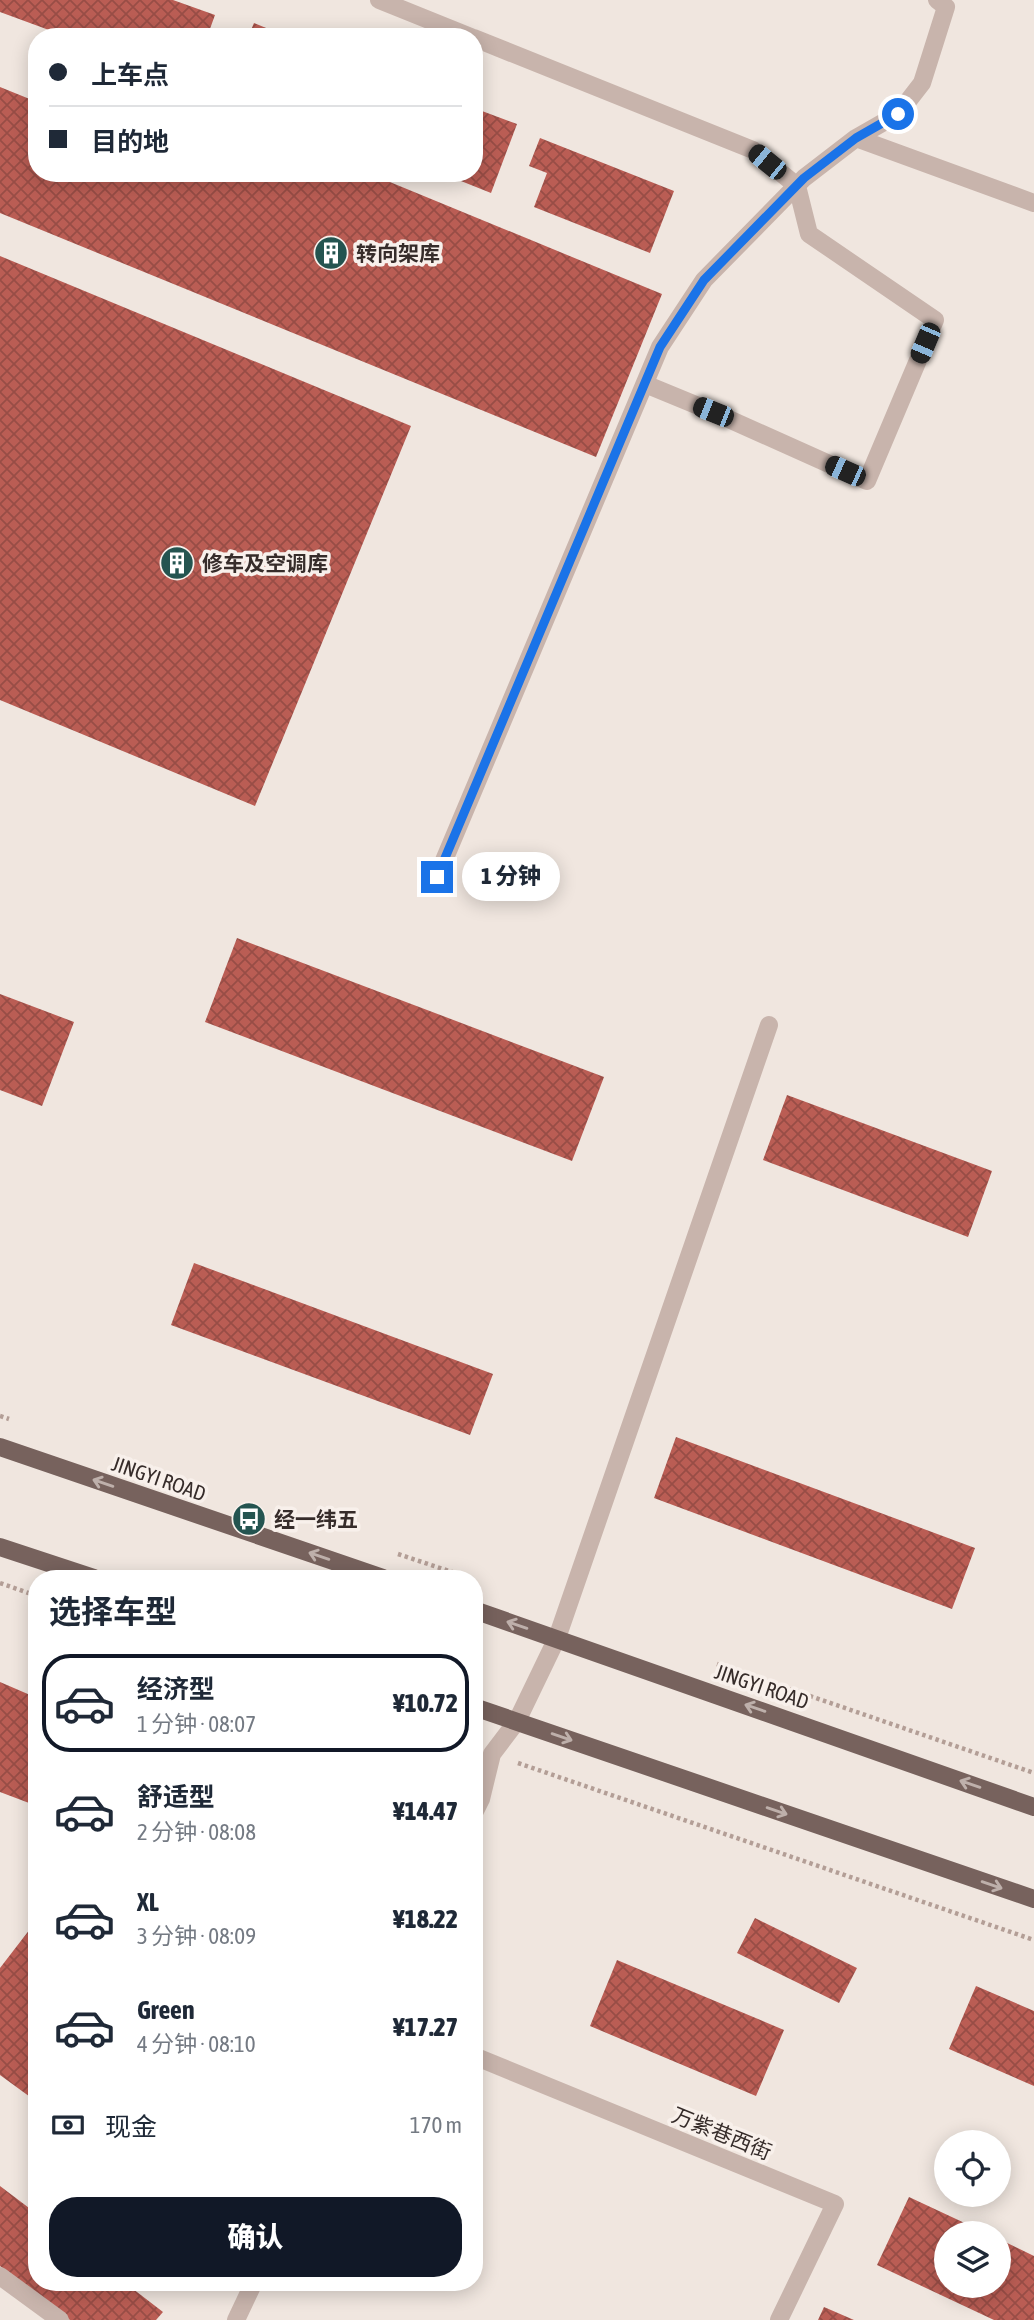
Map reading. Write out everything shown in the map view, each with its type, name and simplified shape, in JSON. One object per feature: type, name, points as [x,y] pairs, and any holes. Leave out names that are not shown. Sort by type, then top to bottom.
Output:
[{"type":"main road","name":"JINGYI ROAD","points":[[0,1447],[360,1570]]},
{"type":"main road","points":[[0,1547],[70,1570]]},
{"type":"main road","name":"JINGYI ROAD","points":[[483,1613],[1034,1807]]},
{"type":"main road","points":[[483,1710],[1034,1899]]},
{"type":"street","points":[[379,0],[450,28]]},
{"type":"street","points":[[437,877],[660,347],[704,280],[797,186],[856,138],[898,114],[922,83],[946,7],[937,0]]},
{"type":"street","points":[[483,41],[753,150],[797,186],[809,234],[935,320],[867,481],[645,384]]},
{"type":"street","points":[[856,138],[1034,203]]},
{"type":"street","points":[[483,1791],[492,1754],[517,1721],[557,1638],[769,1026]]},
{"type":"street","name":"万紫巷西街","points":[[483,2060],[835,2204],[779,2320]]},
{"type":"street","points":[[0,2276],[60,2320]]},
{"type":"street","points":[[236,2320],[250,2291]]},
{"type":"path","points":[[0,1583],[28,1593]]},
{"type":"path","points":[[709,1661],[1034,1773]]},
{"type":"path","points":[[492,1754],[1034,1940]]},
{"type":"building","points":[[0,0],[173,0],[215,15],[210,28],[44,28],[0,12]]},
{"type":"building","points":[[254,23],[266,28],[252,28]]},
{"type":"building","name":"转向架库","points":[[0,87],[28,98],[28,182],[390,182],[662,294],[596,457],[0,213]]},
{"type":"building","points":[[483,111],[517,124],[491,193],[464,182],[483,182]]},
{"type":"building","points":[[540,138],[674,191],[650,253],[534,207],[547,173],[529,166]]},
{"type":"building","name":"修车及空调库","points":[[0,256],[411,426],[255,806],[0,700]]},
{"type":"building","points":[[237,938],[604,1077],[572,1161],[205,1022]]},
{"type":"building","points":[[0,994],[74,1022],[42,1106],[0,1090]]},
{"type":"building","points":[[787,1095],[992,1171],[968,1237],[763,1160]]},
{"type":"building","points":[[194,1263],[493,1374],[470,1435],[171,1325]]},
{"type":"building","points":[[676,1437],[975,1548],[952,1609],[654,1498]]},
{"type":"building","points":[[0,1682],[28,1694],[28,1803],[0,1792]]},
{"type":"building","points":[[755,1918],[857,1968],[839,2003],[737,1953]]},
{"type":"building","points":[[28,1932],[28,2095],[0,2075],[0,1968]]},
{"type":"building","points":[[617,1960],[784,2030],[756,2096],[590,2026]]},
{"type":"building","points":[[976,1986],[1034,2011],[1034,2086],[949,2049]]},
{"type":"building","points":[[0,2186],[28,2207],[28,2288],[0,2266]]},
{"type":"building","points":[[909,2197],[960,2221],[934,2221],[934,2292],[877,2265]]},
{"type":"building","points":[[1011,2245],[1034,2256],[1034,2320],[994,2320],[947,2298],[1011,2298]]},
{"type":"building","points":[[32,2291],[136,2291],[163,2312],[156,2320],[70,2320]]},
{"type":"building","points":[[824,2307],[854,2320],[818,2320]]},
{"type":"place","name":"转向架库","points":[[331,253]]},
{"type":"place","name":"修车及空调库","points":[[177,563]]},
{"type":"place","name":"经一纬五","points":[[249,1519]]},
{"type":"route","points":[[437,877],[660,347],[704,280],[804,178],[856,138],[898,114]]}]
